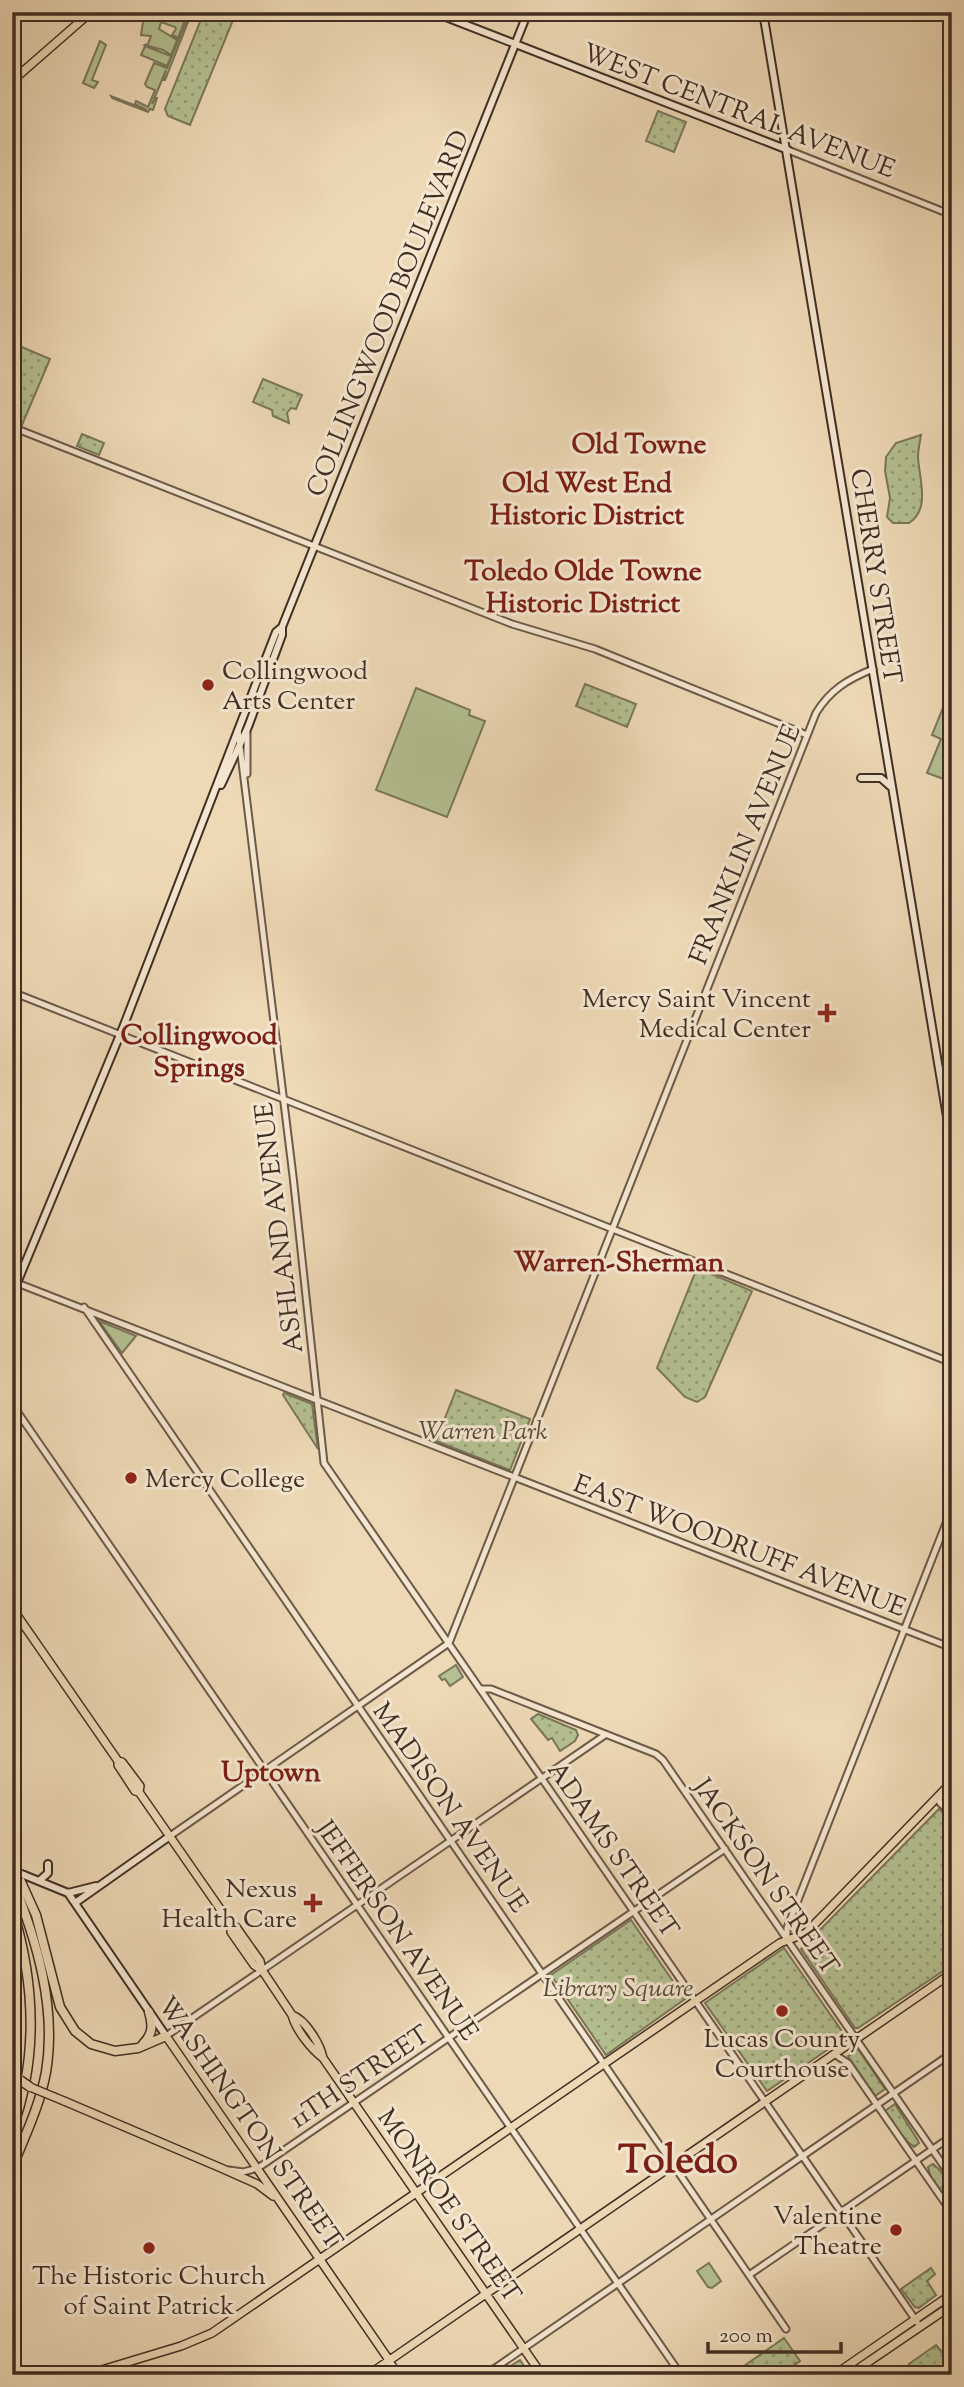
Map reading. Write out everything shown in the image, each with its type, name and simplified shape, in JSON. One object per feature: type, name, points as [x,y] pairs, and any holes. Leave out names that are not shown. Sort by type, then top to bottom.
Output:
[{"type":"highway","points":[[12,1862],[36,1915],[57,1997],[70,2025],[80,2036],[96,2046],[115,2051],[138,2048],[166,2036]]},
{"type":"highway","points":[[12,1879],[27,1917],[40,1964],[47,2027],[46,2070],[36,2110],[12,2168]]},
{"type":"highway","points":[[12,1908],[24,1945],[32,2013],[28,2067],[12,2130]]},
{"type":"highway","points":[[138,2048],[151,2033],[152,2021],[149,2012]]},
{"type":"highway","points":[[12,2073],[30,2087]]},
{"type":"main road","points":[[12,81],[91,12]]},
{"type":"main road","name":"WEST CENTRAL AVENUE","points":[[433,12],[788,150]]},
{"type":"main road","name":"COLLINGWOOD BOULEVARD","points":[[215,795],[248,727],[282,635],[282,627],[528,12]]},
{"type":"main road","name":"CHERRY STREET","points":[[763,12],[952,1147]]},
{"type":"main road","name":"COLLINGWOOD BOULEVARD","points":[[12,1295],[120,1034],[215,795],[238,727],[276,632],[282,627]]},
{"type":"main road","points":[[262,669],[267,675]]},
{"type":"main road","points":[[861,778],[885,779],[895,800]]},
{"type":"main road","name":"MONROE STREET","points":[[12,1608],[118,1761],[135,1791],[139,1792],[232,1926],[231,1932],[254,1965],[262,1970],[302,2032],[323,2058],[542,2375]]},
{"type":"main road","points":[[85,2375],[190,2343],[227,2323],[695,2001],[787,1939],[798,1937],[813,1927],[952,1782]]},
{"type":"main road","points":[[75,1903],[170,1836]]},
{"type":"main road","points":[[38,1881],[47,1875],[48,1864]]},
{"type":"main road","points":[[12,1870],[68,1893],[99,1886]]},
{"type":"main road","name":"WASHINGTON STREET","points":[[68,1893],[389,2360]]},
{"type":"main road","points":[[368,2375],[952,1973]]},
{"type":"main road","points":[[30,2087],[257,2184],[280,2201]]},
{"type":"main road","points":[[845,2373],[871,2348],[952,2294]]},
{"type":"main road","points":[[834,2375],[845,2373],[878,2355],[952,2305]]},
{"type":"main road","points":[[871,2348],[877,2350],[878,2355]]},
{"type":"street","name":"WEST CENTRAL AVENUE","points":[[788,150],[952,215]]},
{"type":"street","points":[[12,427],[512,624],[595,649],[807,735]]},
{"type":"street","name":"FRANKLIN AVENUE","points":[[449,1643],[816,713],[832,691],[873,669]]},
{"type":"street","name":"ASHLAND AVENUE","points":[[238,727],[324,1463]]},
{"type":"street","name":"ASHLAND AVENUE","points":[[246,781],[248,727]]},
{"type":"street","points":[[12,992],[952,1363]]},
{"type":"street","name":"EAST WOODRUFF AVENUE","points":[[17,1283],[952,1648]]},
{"type":"street","name":"MADISON AVENUE","points":[[84,1307],[786,2329]]},
{"type":"street","name":"JEFFERSON AVENUE","points":[[12,1404],[681,2375]]},
{"type":"street","name":"ADAMS STREET","points":[[324,1463],[920,2326]]},
{"type":"street","points":[[787,1939],[788,1925],[952,1508]]},
{"type":"street","points":[[170,1836],[449,1643]]},
{"type":"street","name":"JACKSON STREET","points":[[480,1689],[491,1689],[661,1758],[952,2178]]},
{"type":"street","points":[[166,2036],[606,1734]]},
{"type":"street","points":[[952,1804],[946,1797],[938,1797],[940,1803],[952,1814]]},
{"type":"street","name":"11TH STREET","points":[[258,2168],[724,1849]]},
{"type":"street","points":[[485,2375],[952,2053]]},
{"type":"street","points":[[834,2054],[848,2063],[952,2213]]},
{"type":"street","points":[[749,2275],[952,2136]]},
{"type":"street","points":[[221,2168],[239,2172],[258,2168]]},
{"type":"street","name":"WASHINGTON STREET","points":[[389,2360],[400,2375]]},
{"type":"green space","points":[[140,12],[188,12],[178,38],[172,35],[175,27],[161,22],[159,29],[177,40],[171,55],[145,45],[151,36],[141,35],[143,22],[146,20]]},
{"type":"green space","points":[[190,12],[165,80],[166,70],[152,104],[157,98],[153,110],[148,112],[112,98],[111,96],[147,110],[135,104],[136,101],[148,107],[155,90],[145,84],[154,63],[167,68]]},
{"type":"green space","points":[[204,12],[236,13],[190,125],[168,116],[165,109]]},
{"type":"green space","points":[[100,41],[106,45],[92,80],[98,82],[94,88],[83,83]]},
{"type":"green space","points":[[145,46],[171,56],[167,66],[141,55]]},
{"type":"green space","points":[[658,111],[686,122],[674,152],[646,141]]},
{"type":"green space","points":[[17,345],[50,359],[22,425],[12,421],[12,358]]},
{"type":"green space","points":[[263,379],[302,395],[296,409],[291,408],[287,413],[289,423],[273,416],[272,410],[253,402]]},
{"type":"green space","points":[[82,434],[104,443],[99,455],[77,446]]},
{"type":"green space","points":[[921,435],[918,457],[922,493],[920,510],[909,523],[893,523],[887,517],[890,498],[885,471],[886,457],[896,443]]},
{"type":"green space","points":[[585,684],[636,704],[627,727],[576,706]]},
{"type":"green space","points":[[952,685],[952,782],[927,773],[941,739],[932,735]]},
{"type":"green space","points":[[416,688],[470,710],[469,715],[485,721],[447,817],[376,790]]},
{"type":"green space","points":[[697,1268],[752,1291],[705,1397],[697,1402],[685,1397],[657,1368]]},
{"type":"green space","points":[[99,1321],[136,1336],[122,1353]]},
{"type":"green space","name":"Warren Park","points":[[456,1390],[530,1419],[510,1470],[436,1441]]},
{"type":"green space","points":[[284,1393],[312,1404],[318,1449],[283,1395]]},
{"type":"green space","points":[[456,1665],[463,1677],[450,1686],[439,1676]]},
{"type":"green space","points":[[538,1714],[576,1730],[578,1735],[575,1741],[560,1751],[552,1738],[548,1740],[531,1719]]},
{"type":"green space","points":[[939,1809],[952,1821],[952,1965],[855,2028],[801,1949]]},
{"type":"green space","name":"Library Square","points":[[631,1920],[685,1999],[606,2055],[551,1975]]},
{"type":"green space","points":[[784,1948],[846,2037],[767,2091],[705,2003]]},
{"type":"green space","points":[[858,2049],[885,2089],[875,2096],[848,2056]]},
{"type":"green space","points":[[895,2104],[919,2143],[914,2147],[905,2140],[885,2111]]},
{"type":"green space","points":[[933,2164],[949,2183],[951,2207],[931,2178],[928,2167]]},
{"type":"green space","points":[[709,2263],[721,2281],[712,2288],[708,2287],[697,2271]]},
{"type":"green space","points":[[931,2268],[935,2274],[927,2281],[936,2295],[919,2308],[915,2307],[901,2289]]},
{"type":"green space","points":[[784,2338],[800,2361],[780,2375],[750,2375],[744,2366]]},
{"type":"green space","points":[[936,2345],[952,2364],[952,2375],[917,2375],[909,2364]]},
{"type":"green space","points":[[520,2360],[530,2375],[510,2375],[506,2369]]},
{"type":"place","name":"Collingwood Arts Center","points":[[208,685]]},
{"type":"place","name":"Mercy Saint Vincent Medical Center","points":[[827,1013]]},
{"type":"place","name":"Mercy College","points":[[131,1478]]},
{"type":"place","name":"Nexus Health Care","points":[[313,1903]]},
{"type":"place","name":"Lucas County Courthouse","points":[[782,2011]]},
{"type":"place","name":"Valentine Theatre","points":[[896,2230]]},
{"type":"place","name":"The Historic Church of Saint Patrick","points":[[149,2248]]},
{"type":"district","name":"Old Towne","points":[[639,443]]},
{"type":"district","name":"Old West End Historic District","points":[[587,498]]},
{"type":"district","name":"Toledo Olde Towne Historic District","points":[[583,586]]},
{"type":"district","name":"Collingwood Springs","points":[[199,1050]]},
{"type":"district","name":"Warren-Sherman","points":[[619,1261]]},
{"type":"district","name":"Uptown","points":[[271,1771]]},
{"type":"district","name":"Toledo","points":[[678,2158]]}]
